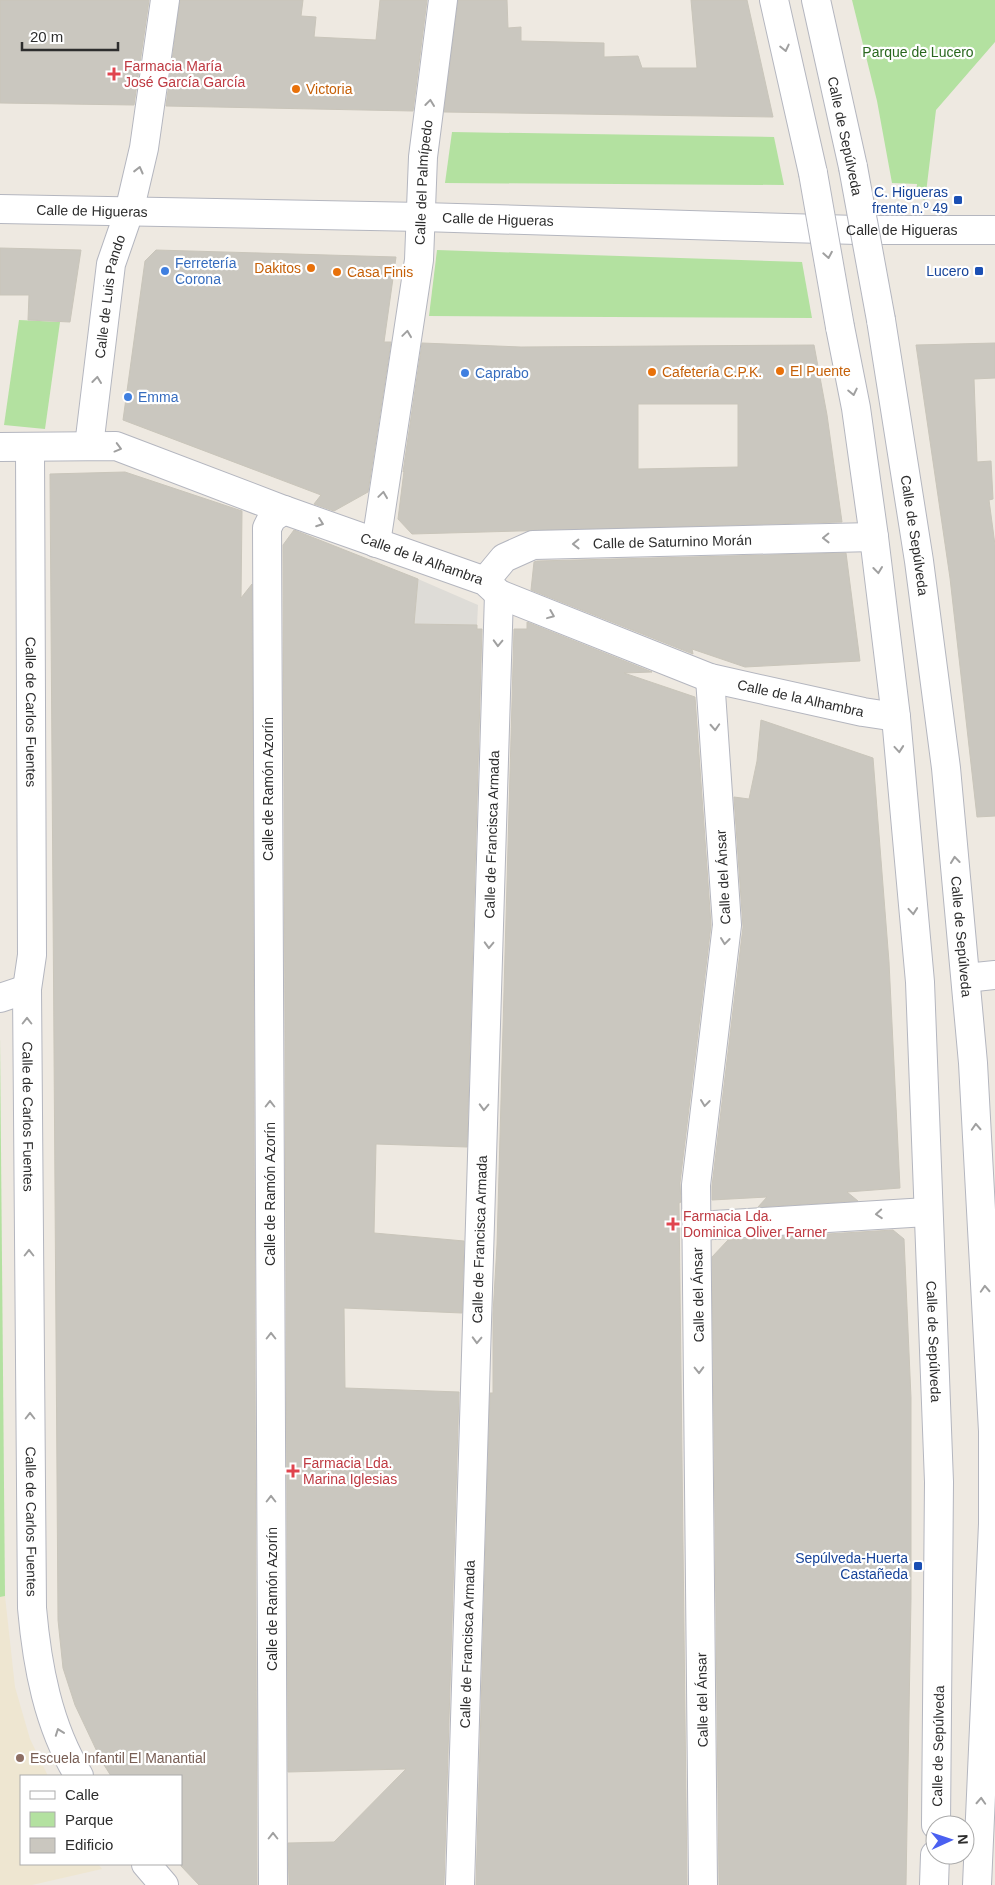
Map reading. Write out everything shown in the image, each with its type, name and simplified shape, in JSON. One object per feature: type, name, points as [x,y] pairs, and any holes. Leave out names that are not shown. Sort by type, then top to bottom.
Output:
[{"type":"street","name":"Calle de Luis Pando","points":[[89,446],[111,264],[129,212],[144,148],[166,0]]},
{"type":"street","name":"Calle del Palmípedo","points":[[376,543],[419,260],[423,157],[443,0]]},
{"type":"street","name":"Calle de Sepúlveda","points":[[774,0],[814,173],[856,408],[896,717],[920,982],[927,1212],[935,1333],[939,1482],[936,1815]]},
{"type":"street","name":"Calle de Sepúlveda","points":[[816,0],[853,167],[881,320],[919,561],[946,768],[966,978],[994,1431],[993,1524],[977,1885]]},
{"type":"street","name":"Calle de Higueras","points":[[0,209],[422,217],[857,230],[995,230]]},
{"type":"street","name":"Calle de la Alhambra","points":[[0,447],[116,446],[492,588],[710,678],[863,712],[896,717]]},
{"type":"street","name":"Calle de Carlos Fuentes","points":[[30,448],[32,955],[27,990],[32,1608],[36,1659],[68,1760],[78,1775]]},
{"type":"street","name":"Calle de Ramón Azorín","points":[[273,1885],[267,528],[272,518],[284,510]]},
{"type":"street","name":"Calle de Saturnino Morán","points":[[492,588],[504,558],[533,545],[874,537]]},
{"type":"street","name":"Calle de Francisca Armada","points":[[460,1885],[492,588]]},
{"type":"street","name":"Calle del Ánsar","points":[[703,1885],[696,1185],[726,925],[710,678]]},
{"type":"street","points":[[966,978],[995,975]]},
{"type":"street","points":[[0,998],[27,990]]},
{"type":"street","points":[[697,1226],[927,1212]]},
{"type":"street","points":[[147,1865],[164,1885]]},
{"type":"street","points":[[934,1885],[935,1865]]},
{"type":"shaded area","points":[[418,579],[478,605],[477,625],[414,624]]},
{"type":"shaded area","name":"Escuela Infantil El Manantial","points":[[5,1596],[15,1687],[30,1739],[48,1775],[20,1775],[20,1865],[99,1865],[102,1869],[32,1885],[0,1885],[0,1597]]},
{"type":"green space","name":"Parque de Lucero","points":[[852,0],[995,0],[995,42],[936,110],[925,201],[916,194],[917,184],[892,183],[877,101]]},
{"type":"green space","points":[[452,132],[774,137],[784,185],[445,183]]},
{"type":"green space","points":[[437,250],[802,262],[812,318],[429,316]]},
{"type":"green space","points":[[19,320],[60,322],[45,429],[4,425]]},
{"type":"green space","points":[[0,1037],[5,1596],[0,1597]]},
{"type":"building","points":[[0,0],[149,0],[134,105],[0,103]]},
{"type":"building","points":[[180,0],[303,0],[301,16],[316,17],[314,37],[376,40],[380,0],[427,0],[413,111],[166,106]]},
{"type":"building","points":[[458,0],[507,0],[508,28],[521,27],[521,41],[604,43],[604,57],[638,56],[642,68],[697,68],[691,0],[747,0],[773,117],[444,112]]},
{"type":"building","points":[[0,248],[81,250],[70,322],[28,320],[29,295],[0,295]]},
{"type":"building","points":[[156,250],[396,257],[384,342],[391,342],[368,492],[334,511],[314,504],[321,495],[123,420],[145,261]]},
{"type":"building","points":[[422,343],[521,347],[814,345],[827,415],[842,522],[412,534],[398,519]],"holes":[[[638,404],[738,404],[738,467],[638,469]]]},
{"type":"building","points":[[995,343],[995,378],[974,379],[977,462],[991,461],[993,499],[989,500],[995,545],[995,816],[977,817],[950,578],[916,345]]},
{"type":"building","points":[[125,472],[242,511],[241,598],[252,584],[257,1885],[199,1885],[181,1866],[182,1775],[110,1775],[101,1760],[75,1705],[63,1668],[58,1620],[50,474]]},
{"type":"building","points":[[294,530],[418,579],[414,624],[477,625],[477,629],[482,629],[467,1147],[376,1144],[374,1233],[464,1241],[462,1313],[344,1308],[345,1388],[459,1392],[444,1885],[289,1885],[288,1843],[334,1842],[406,1769],[288,1772],[283,545]]},
{"type":"building","points":[[846,553],[860,661],[745,667],[692,649],[693,654],[531,590],[534,562],[537,561]]},
{"type":"building","points":[[527,622],[652,672],[624,673],[695,697],[711,925],[680,1183],[681,1202],[679,1203],[687,1885],[476,1885],[490,1393],[493,1393],[493,1314],[497,1245],[514,629],[527,629]]},
{"type":"building","points":[[761,720],[873,758],[889,962],[900,1188],[847,1192],[858,1201],[758,1207],[767,1197],[712,1200],[712,1186],[743,927],[734,797],[749,799],[757,761]]},
{"type":"building","points":[[893,1230],[904,1239],[911,1398],[911,1598],[906,1885],[719,1885],[712,1257],[728,1240]]},
{"type":"place","name":"Farmacia María José García García","points":[[114,74]]},
{"type":"place","name":"Victoria","points":[[296,89]]},
{"type":"place","name":"C. Higueras frente n.º 49","points":[[958,200]]},
{"type":"place","name":"Dakitos","points":[[311,268]]},
{"type":"place","name":"Ferretería Corona","points":[[165,271]]},
{"type":"place","name":"Lucero","points":[[979,271]]},
{"type":"place","name":"Casa Finis","points":[[337,272]]},
{"type":"place","name":"El Puente","points":[[780,371]]},
{"type":"place","name":"Cafetería C.P.K.","points":[[652,372]]},
{"type":"place","name":"Caprabo","points":[[465,373]]},
{"type":"place","name":"Emma","points":[[128,397]]},
{"type":"place","name":"Farmacia Lda. Dominica Oliver Farner","points":[[673,1224]]},
{"type":"place","name":"Farmacia Lda. Marina Iglesias","points":[[293,1471]]},
{"type":"place","name":"Sepúlveda-Huerta Castañeda","points":[[918,1566]]},
{"type":"place","name":"Escuela Infantil El Manantial","points":[[20,1758]]}]
